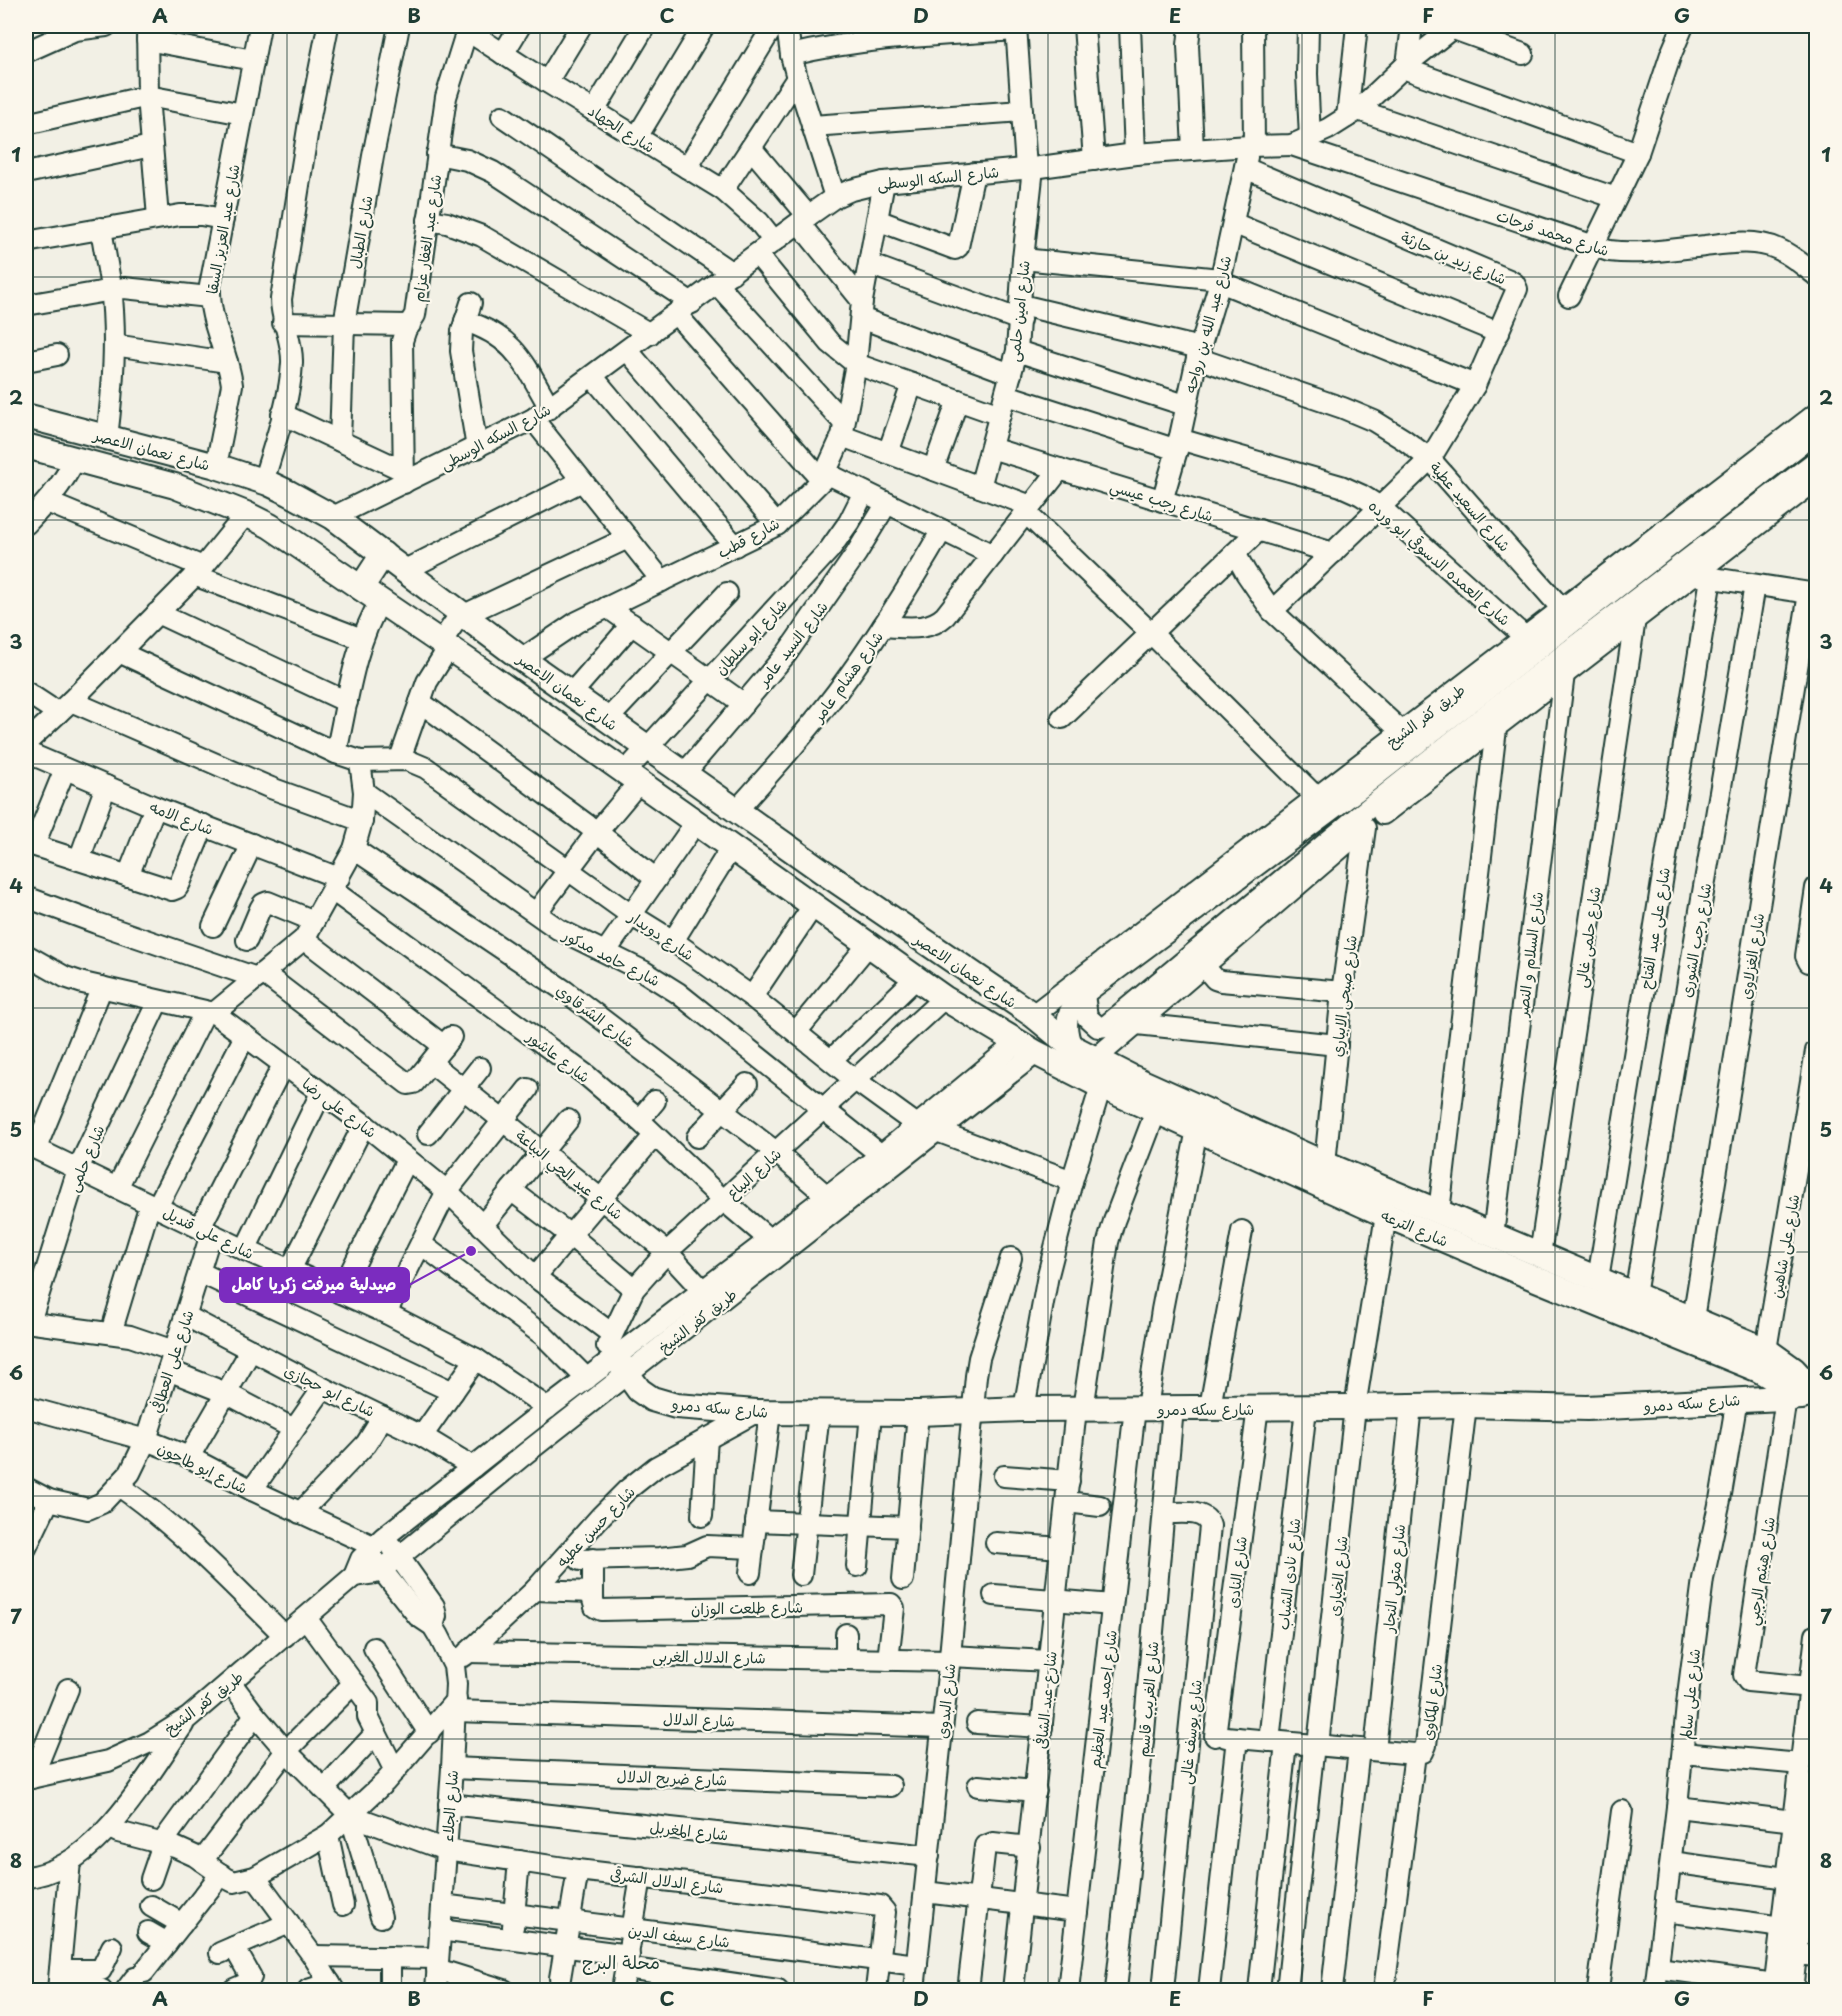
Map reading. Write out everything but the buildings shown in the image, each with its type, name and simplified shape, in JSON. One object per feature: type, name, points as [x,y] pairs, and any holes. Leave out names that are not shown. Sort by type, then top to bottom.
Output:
[{"type":"main road","name":"شارع نعمان الاعصر","points":[[26,416],[216,466],[273,486],[333,517],[607,720],[1033,1015],[1072,1047]]},
{"type":"main road","points":[[102,465],[107,438]]},
{"type":"main road","name":"شارع نعمان الاعصر","points":[[26,446],[175,486],[270,526],[445,644],[944,998],[1027,1048]]},
{"type":"main road","points":[[247,515],[256,498],[273,486],[281,510],[270,526]]},
{"type":"main road","points":[[371,595],[384,554]]},
{"type":"main road","points":[[471,663],[492,636]]},
{"type":"main road","points":[[808,903],[822,871]]},
{"type":"main road","name":"شارع الترعه","points":[[1072,1047],[1386,1215],[1763,1360]]},
{"type":"main road","name":"شارع الترعه","points":[[1027,1048],[1101,1086],[1197,1129],[1235,1135],[1325,1164],[1693,1318],[1763,1360],[1776,1380],[1803,1396]]},
{"type":"main road","name":"شارع سكه دمرو","points":[[618,1356],[639,1390],[651,1399],[676,1406],[763,1412],[918,1413],[1024,1409],[1466,1405],[1587,1407],[1646,1406],[1803,1396]]},
{"type":"street","points":[[26,52],[75,30],[106,26]]},
{"type":"street","name":"شارع عبد العزيز السقا","points":[[216,466],[232,385],[211,310],[210,297],[260,26]]},
{"type":"street","points":[[273,486],[282,414],[292,362],[290,342],[281,311],[282,286],[309,122],[328,26]]},
{"type":"street","name":"شارع الطبال","points":[[340,441],[344,324],[373,156],[399,26]]},
{"type":"street","points":[[503,54],[520,26]]},
{"type":"street","points":[[546,82],[581,26]]},
{"type":"street","points":[[594,111],[645,26]]},
{"type":"street","points":[[637,137],[704,26]]},
{"type":"street","points":[[1084,26],[1094,160]]},
{"type":"street","points":[[1130,26],[1135,154]]},
{"type":"street","points":[[1180,26],[1188,45]]},
{"type":"street","points":[[1190,26],[1188,45],[1192,150]]},
{"type":"street","name":"شارع عبد الله بن رواحه","points":[[1162,501],[1178,444],[1185,405],[1220,281],[1252,146],[1253,26]]},
{"type":"street","points":[[1301,142],[1307,74],[1308,26]]},
{"type":"street","points":[[1357,26],[1352,113],[1616,198]]},
{"type":"street","points":[[1412,26],[1405,66],[1638,153]]},
{"type":"street","points":[[1569,296],[1638,153],[1673,48],[1683,26]]},
{"type":"street","points":[[1453,27],[1523,54]]},
{"type":"street","name":"شارع السكه الوسطى","points":[[333,517],[403,476],[477,448],[533,419],[835,197],[884,182],[1029,168],[1135,154],[1301,142],[1352,113],[1453,27]]},
{"type":"street","name":"شارع الجهاد","points":[[463,28],[546,82],[723,190],[748,211],[774,241]]},
{"type":"street","name":"شارع عبد الغفار عزام","points":[[403,476],[402,341],[416,310],[446,97],[463,28]]},
{"type":"street","points":[[781,34],[827,46],[1016,28]]},
{"type":"street","name":"شارع امين حلمى","points":[[980,488],[1017,351],[1029,168],[1016,28]]},
{"type":"street","points":[[158,218],[148,96],[147,33],[253,60]]},
{"type":"street","points":[[781,34],[835,197]]},
{"type":"street","points":[[687,168],[781,34]]},
{"type":"street","points":[[723,190],[797,78]]},
{"type":"street","points":[[26,124],[148,96],[243,114]]},
{"type":"street","points":[[812,126],[1022,111]]},
{"type":"street","points":[[502,116],[724,279],[843,430],[888,453],[980,488],[1028,510],[1317,798]]},
{"type":"street","name":"شارع محمد فرحات","points":[[1301,142],[1593,246],[1617,252],[1642,253],[1754,243],[1778,249],[1816,275]]},
{"type":"street","points":[[26,172],[151,146]]},
{"type":"street","points":[[751,148],[804,219],[862,309],[1011,374]]},
{"type":"street","points":[[437,154],[467,160],[493,172],[684,309],[824,476],[864,492],[993,555]]},
{"type":"street","name":"شارع زيد بن حارثة","points":[[1245,168],[1509,280],[1517,289],[1475,385],[1430,459],[1272,611]]},
{"type":"street","points":[[877,220],[956,249],[974,173]]},
{"type":"street","name":"شارع قطب","points":[[522,659],[549,639],[607,607],[777,525],[824,476],[843,430],[856,364],[862,309],[884,182]]},
{"type":"street","points":[[26,242],[180,215],[201,215],[223,219]]},
{"type":"street","points":[[428,220],[456,225],[483,236],[650,334]]},
{"type":"street","points":[[1233,223],[1498,333]]},
{"type":"street","points":[[101,228],[111,289],[114,345],[107,438]]},
{"type":"street","points":[[757,254],[830,343],[856,364],[1000,415]]},
{"type":"street","points":[[1023,259],[1220,281],[1475,385]]},
{"type":"street","name":"شارع السعيد عطية","points":[[869,264],[1020,312],[1199,353],[1364,417],[1403,439],[1430,459],[1563,610]]},
{"type":"street","points":[[26,304],[111,289],[138,288],[210,297]]},
{"type":"street","points":[[477,448],[461,351],[462,331],[468,312],[509,343],[521,358],[550,408]]},
{"type":"street","points":[[283,323],[410,324]]},
{"type":"street","points":[[114,345],[227,362]]},
{"type":"street","points":[[628,351],[777,525]]},
{"type":"street","points":[[1017,351],[1185,405]]},
{"type":"street","points":[[26,361],[57,355]]},
{"type":"street","points":[[593,377],[735,546]]},
{"type":"street","points":[[888,453],[912,384]]},
{"type":"street","name":"شارع العمده الدسوقي ابو ورده","points":[[1006,395],[1178,444],[1341,486],[1361,495],[1380,507],[1526,638]]},
{"type":"street","points":[[933,470],[958,400]]},
{"type":"street","points":[[282,414],[340,441],[403,476]]},
{"type":"street","points":[[533,419],[662,580]]},
{"type":"street","name":"طريق كفر الشيخ","points":[[1072,1047],[1067,1036],[1068,1012],[1083,994],[1348,786],[1414,744],[1602,590],[1813,425]]},
{"type":"street","name":"شارع رجب عيسي","points":[[991,448],[1333,553]]},
{"type":"street","points":[[26,524],[66,479],[75,459]]},
{"type":"street","points":[[1083,994],[1087,1017],[1098,1027],[1106,1026],[1361,814],[1498,705],[1700,568],[1816,461]]},
{"type":"street","points":[[883,626],[928,627],[937,623],[1060,469]]},
{"type":"street","points":[[1095,1059],[1365,828],[1816,480]]},
{"type":"street","points":[[405,570],[582,481]]},
{"type":"street","name":"شارع ابو سلطان","points":[[536,913],[597,832],[632,777],[647,748],[830,549],[849,522],[864,492]]},
{"type":"street","points":[[47,501],[199,571],[362,639]]},
{"type":"street","name":"شارع السيد عامر","points":[[684,774],[787,653],[856,554],[887,503]]},
{"type":"street","points":[[30,733],[64,707],[158,613],[199,571],[247,515]]},
{"type":"street","name":"شارع هشام عامر","points":[[736,811],[789,752],[838,691],[883,626],[942,530]]},
{"type":"street","points":[[1062,718],[1258,530]]},
{"type":"street","points":[[119,652],[336,753],[360,762],[400,759],[420,702],[455,622],[464,615],[628,538]]},
{"type":"street","points":[[1235,553],[1272,611],[1402,732]]},
{"type":"street","points":[[1700,568],[1755,585],[1813,594]]},
{"type":"street","name":"شارع على عبد الفتاح","points":[[1598,1279],[1700,568]]},
{"type":"street","name":"شارع رجب الشورى","points":[[1635,1295],[1755,585]]},
{"type":"street","name":"طريق كفر الشيخ","points":[[1033,1015],[1317,798],[1348,786],[1402,732],[1563,610],[1602,590]]},
{"type":"street","points":[[607,720],[727,593]]},
{"type":"street","name":"شارع الغزلاوى","points":[[1693,1318],[1813,594]]},
{"type":"street","points":[[336,753],[362,639],[373,614],[371,595]]},
{"type":"street","points":[[607,607],[744,704]]},
{"type":"street","points":[[158,613],[347,702]]},
{"type":"street","name":"شارع حلمى غالى","points":[[1540,1255],[1635,620]]},
{"type":"street","points":[[571,694],[632,624]]},
{"type":"street","name":"شارع السلام و النصر","points":[[1493,1234],[1564,674]]},
{"type":"street","points":[[26,692],[271,788],[362,821]]},
{"type":"street","points":[[420,702],[597,832],[656,879]]},
{"type":"street","points":[[1439,1212],[1498,705]]},
{"type":"street","name":"شارع الامه","points":[[26,752],[155,807],[252,844],[336,884]]},
{"type":"street","name":"شارع دويدار","points":[[400,759],[426,768],[631,915],[673,941],[752,997],[855,1080],[917,1125]]},
{"type":"street","points":[[117,1188],[210,1012],[260,976],[304,939],[336,884],[354,849],[362,821],[364,792],[360,762]]},
{"type":"street","points":[[65,769],[30,844],[172,890],[177,888],[204,825]]},
{"type":"street","points":[[79,860],[106,786]]},
{"type":"street","name":"شارع حامد مدكور","points":[[364,792],[566,933],[643,970],[678,993],[881,1155]]},
{"type":"street","points":[[128,876],[155,807]]},
{"type":"street","points":[[606,951],[696,822]]},
{"type":"street","name":"شارع صبحى الابياري","points":[[1325,1164],[1342,992],[1365,828]]},
{"type":"street","points":[[213,926],[252,844]]},
{"type":"street","points":[[673,941],[731,848]]},
{"type":"street","name":"شارع الشرقاوي","points":[[354,849],[565,991],[776,1152],[827,1196]]},
{"type":"street","name":"شارع عاشور","points":[[336,884],[586,1075],[639,1120],[723,1200],[770,1240]]},
{"type":"street","points":[[1816,888],[1806,956],[1809,962],[1816,963]]},
{"type":"street","points":[[26,897],[86,920],[260,976],[408,1084],[414,1083],[448,1041],[304,939]]},
{"type":"street","points":[[247,940],[260,909],[268,902],[314,921]]},
{"type":"street","points":[[752,997],[808,903]]},
{"type":"street","points":[[796,1032],[868,945]]},
{"type":"street","name":"شارع على رضا","points":[[26,955],[65,977],[210,1012],[364,1124],[447,1191],[618,1356]]},
{"type":"street","points":[[1204,966],[1215,979],[1221,981],[1342,992]]},
{"type":"street","points":[[831,1060],[916,978]]},
{"type":"street","points":[[31,1146],[102,987]]},
{"type":"street","name":"شارع البياع","points":[[618,1356],[634,1289],[667,1252],[944,998]]},
{"type":"street","name":"شارع حلمى","points":[[28,1322],[78,1169],[158,1001]]},
{"type":"street","points":[[1137,1024],[1337,1045]]},
{"type":"street","points":[[111,1334],[154,1206],[245,1036]]},
{"type":"street","name":"طريق كفر الشيخ","points":[[29,1778],[108,1761],[150,1742],[188,1718],[354,1576],[361,1559],[375,1545],[548,1408],[881,1155],[917,1125],[1027,1048]]},
{"type":"street","name":"طريق كفر الشيخ","points":[[354,1576],[368,1575],[382,1570],[399,1557],[526,1454],[618,1356],[937,1131],[1027,1048]]},
{"type":"street","name":"شارع على شاهين","points":[[1763,1360],[1808,1148],[1816,1051]]},
{"type":"street","name":"شارع عبد الحي البياعة","points":[[431,1063],[667,1252],[703,1291]]},
{"type":"street","name":"شارع على العطافي","points":[[26,1488],[49,1500],[88,1509],[102,1503],[130,1473],[146,1440],[186,1316],[199,1272],[206,1231],[283,1065]]},
{"type":"street","points":[[428,1134],[480,1068]]},
{"type":"street","points":[[697,1137],[747,1084]]},
{"type":"street","points":[[1024,1409],[1048,1275],[1072,1181],[1101,1086]]},
{"type":"street","points":[[386,1313],[447,1191],[528,1089]]},
{"type":"street","points":[[245,1250],[321,1093]]},
{"type":"street","points":[[639,1120],[655,1101]]},
{"type":"street","name":"شارع عبد الشافى","points":[[1013,1990],[1061,1548],[1080,1409],[1108,1242],[1156,1111]]},
{"type":"street","points":[[482,1226],[568,1120]]},
{"type":"street","points":[[290,1270],[364,1124]]},
{"type":"street","name":"شارع احمد عبد العظيم","points":[[1068,1990],[1113,1605],[1141,1408],[1197,1129]]},
{"type":"street","points":[[937,1131],[1072,1181]]},
{"type":"street","points":[[535,1277],[654,1136]]},
{"type":"street","name":"شارع على قنديل","points":[[31,1146],[245,1250],[386,1313],[476,1359],[548,1408]]},
{"type":"street","points":[[340,1293],[407,1160]]},
{"type":"street","points":[[511,1190],[570,1235],[634,1289]]},
{"type":"street","name":"شارع الخيارى","points":[[1287,1990],[1355,1407],[1386,1215]]},
{"type":"street","points":[[1210,1407],[1242,1231]]},
{"type":"street","points":[[421,1244],[544,1336],[591,1376]]},
{"type":"street","name":"شارع البدوى","points":[[914,1990],[950,1658],[979,1358],[1011,1258]]},
{"type":"street","points":[[199,1272],[453,1392]]},
{"type":"street","name":"شارع ابو حجازى","points":[[186,1316],[323,1388],[422,1436],[473,1467]]},
{"type":"street","points":[[28,1322],[130,1336],[226,1393],[294,1429]]},
{"type":"street","points":[[189,1457],[251,1350]]},
{"type":"street","points":[[422,1436],[476,1359]]},
{"type":"street","points":[[252,1490],[323,1388]]},
{"type":"street","name":"شارع هيثم الرجبي","points":[[1803,1396],[1744,1677],[1748,1681],[1810,1687]]},
{"type":"street","name":"شارع على سالم","points":[[1655,1990],[1703,1579],[1720,1500],[1737,1399]]},
{"type":"street","name":"شارع المكاوى","points":[[1384,1990],[1415,1754],[1424,1752],[1426,1745],[1466,1405]]},
{"type":"street","name":"شارع متولي النجار","points":[[1332,1990],[1367,1750],[1411,1406]]},
{"type":"street","name":"شارع ابو طاحون","points":[[26,1407],[146,1440],[189,1457],[300,1513],[375,1545]]},
{"type":"street","name":"شارع النادى","points":[[1215,1736],[1258,1407]]},
{"type":"street","name":"شارع الغريب قاسم","points":[[1116,1990],[1144,1732],[1173,1408]]},
{"type":"street","name":"شارع نادى الشباب","points":[[1259,1990],[1306,1408]]},
{"type":"street","points":[[750,1573],[763,1412]]},
{"type":"street","name":"شارع حسن عطيه","points":[[454,1666],[535,1590],[627,1490],[656,1467],[707,1438],[763,1412]]},
{"type":"street","points":[[801,1575],[819,1412]]},
{"type":"street","points":[[856,1566],[871,1413]]},
{"type":"street","points":[[903,1579],[918,1413]]},
{"type":"street","points":[[300,1513],[366,1444],[383,1417]]},
{"type":"street","points":[[513,1436],[526,1454]]},
{"type":"street","points":[[702,1516],[707,1438]]},
{"type":"street","points":[[1004,1476],[1069,1481]]},
{"type":"street","points":[[119,1486],[177,1530],[285,1636]]},
{"type":"street","points":[[26,1548],[49,1500]]},
{"type":"street","points":[[1067,1502],[1100,1506]]},
{"type":"street","name":"شارع يوسف غالى","points":[[1163,1990],[1210,1526],[1209,1520],[1202,1514],[1164,1513]]},
{"type":"street","points":[[756,1521],[908,1527]]},
{"type":"street","points":[[996,1543],[1061,1548]]},
{"type":"street","name":"شارع الجلاء","points":[[375,1545],[399,1557],[434,1606],[436,1616],[433,1626]]},
{"type":"street","name":"شارع الجلاء","points":[[375,1545],[382,1570],[418,1616],[433,1626],[454,1666],[456,1684],[452,1768],[436,1990]]},
{"type":"street","points":[[562,1560],[659,1558],[687,1555],[706,1546],[753,1548]]},
{"type":"street","points":[[535,1590],[592,1592],[593,1559]]},
{"type":"street","name":"شارع طلعت الوزان","points":[[592,1592],[594,1604],[601,1610],[889,1604],[894,1608],[888,1660]]},
{"type":"street","points":[[994,1595],[1113,1605]]},
{"type":"street","points":[[306,1618],[368,1702],[368,1718],[395,1771]]},
{"type":"street","points":[[846,1634],[846,1659]]},
{"type":"street","points":[[1780,1988],[1782,1927],[1816,1635]]},
{"type":"street","points":[[374,1648],[429,1733]]},
{"type":"street","name":"شارع الدلال الغربى","points":[[468,1652],[1049,1661]]},
{"type":"street","points":[[231,1683],[286,1751],[350,1815],[381,1917]]},
{"type":"street","points":[[202,1861],[316,1710],[354,1683]]},
{"type":"street","points":[[29,1778],[68,1689]]},
{"type":"street","points":[[110,1828],[195,1856],[234,1882],[255,1877],[328,1835],[395,1771],[455,1706]]},
{"type":"street","name":"شارع الدلال","points":[[455,1706],[942,1727]]},
{"type":"street","points":[[151,1879],[163,1844],[255,1715]]},
{"type":"street","points":[[26,1877],[51,1871],[70,1861],[110,1828],[188,1718]]},
{"type":"street","points":[[977,1723],[1042,1727]]},
{"type":"street","points":[[324,1789],[376,1733]]},
{"type":"street","points":[[1190,1734],[1415,1754]]},
{"type":"street","points":[[1209,1990],[1238,1738]]},
{"type":"street","points":[[1683,1753],[1801,1764]]},
{"type":"street","name":"شارع ضريح الدلال","points":[[452,1768],[891,1785]]},
{"type":"street","points":[[978,1786],[1035,1791]]},
{"type":"street","points":[[1780,1988],[1796,1954],[1809,1910],[1816,1791]]},
{"type":"street","name":"شارع المغربل","points":[[449,1804],[929,1856]]},
{"type":"street","points":[[1677,1807],[1794,1821]]},
{"type":"street","points":[[1598,1990],[1622,1811]]},
{"type":"street","name":"شارع الدلال الشرقى","points":[[350,1815],[446,1850],[578,1869],[878,1905],[885,1912],[879,1960]]},
{"type":"street","points":[[328,1835],[343,1905]]},
{"type":"street","points":[[968,1990],[985,1846],[993,1843],[1030,1847]]},
{"type":"street","points":[[66,1984],[70,1861]]},
{"type":"street","points":[[512,1940],[519,1861]]},
{"type":"street","points":[[1671,1862],[1787,1878]]},
{"type":"street","points":[[560,1978],[578,1869]]},
{"type":"street","points":[[135,1980],[221,1874]]},
{"type":"street","points":[[255,1877],[313,1956],[332,1987],[308,1990]]},
{"type":"street","points":[[622,1990],[641,1877]]},
{"type":"street","points":[[925,1892],[1077,1911]]},
{"type":"street","name":"شارع سيف الدين","points":[[442,1905],[917,1965]]},
{"type":"street","points":[[151,1906],[182,1924]]},
{"type":"street","points":[[1665,1911],[1782,1927]]},
{"type":"street","points":[[234,1989],[249,1983],[251,1977],[227,1950],[289,1923]]},
{"type":"street","points":[[440,1930],[566,1947],[627,1961],[677,1983],[778,1990]]},
{"type":"street","points":[[148,1932],[167,1943]]},
{"type":"street","points":[[66,1984],[101,1970],[112,1947]]},
{"type":"street","points":[[1796,1954],[1816,1956]]},
{"type":"street","points":[[313,1956],[390,1957],[438,1964],[504,1990]]},
{"type":"street","points":[[390,1957],[390,1990]]},
{"type":"street","points":[[876,1990],[879,1960]]},
{"type":"street","points":[[1658,1968],[1780,1988]]},
{"type":"street","points":[[66,1984],[84,1985],[102,1990]]},
{"type":"place","name":"صيدلية ميرفت زكريا كامل","points":[[471,1251]]},
{"type":"district","name":"محلة البرج","points":[[621,1961]]}]
